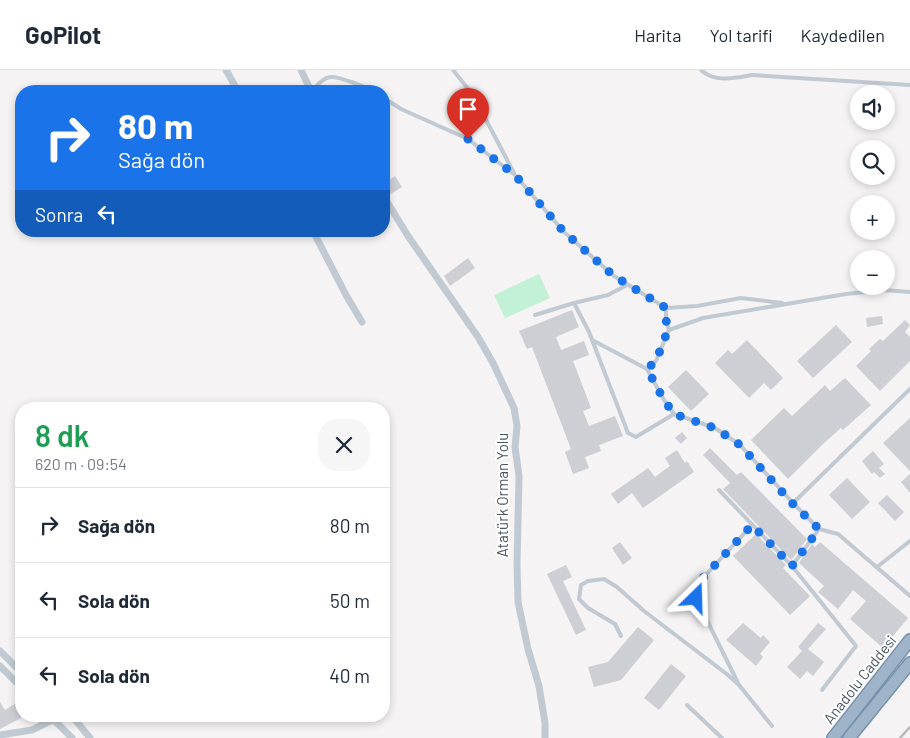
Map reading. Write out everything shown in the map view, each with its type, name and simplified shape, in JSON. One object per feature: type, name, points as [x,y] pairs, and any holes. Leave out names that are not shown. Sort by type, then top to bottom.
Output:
[{"type":"highway","name":"Anadolu Caddesi","points":[[833,738],[910,640]]},
{"type":"highway","name":"Anadolu Caddesi","points":[[849,738],[910,663]]},
{"type":"street","points":[[226,70],[235,85]]},
{"type":"street","points":[[301,70],[309,85]]},
{"type":"street","name":"Atatürk Orman Yolu","points":[[390,207],[408,236],[478,336],[514,408],[517,426],[515,447],[520,476],[517,565],[518,602],[528,650],[539,686],[545,723],[545,738]]},
{"type":"street","points":[[316,237],[362,322]]},
{"type":"street","points":[[0,651],[15,666]]},
{"type":"street","points":[[0,666],[15,680]]},
{"type":"street","points":[[0,735],[32,730],[45,722]]},
{"type":"street","points":[[56,722],[72,738]]},
{"type":"street","points":[[77,722],[90,738]]},
{"type":"lane","points":[[453,70],[473,95],[515,175]]},
{"type":"lane","points":[[701,70],[704,73],[727,80],[752,75],[910,85]]},
{"type":"lane","points":[[318,85],[324,79],[331,77],[360,85]]},
{"type":"lane","points":[[390,102],[468,139],[515,175],[564,232],[627,285],[666,308],[697,306],[742,298],[788,303]]},
{"type":"lane","points":[[535,315],[574,303],[608,296],[627,285]]},
{"type":"lane","points":[[668,330],[703,318],[788,303],[884,290],[910,292]]},
{"type":"lane","points":[[574,303],[593,340],[628,433],[636,437],[674,414]]},
{"type":"lane","points":[[647,369],[656,361],[668,330],[666,308]]},
{"type":"lane","points":[[593,340],[647,369],[674,414],[715,428],[740,445],[793,504],[819,529],[838,534],[910,596]]},
{"type":"lane","points":[[793,504],[910,389]]},
{"type":"lane","points":[[719,490],[792,566],[856,646],[822,690]]},
{"type":"lane","points":[[738,685],[696,598],[697,588],[702,579],[752,525]]},
{"type":"lane","points":[[792,566],[819,529]]},
{"type":"lane","points":[[877,567],[910,541]]},
{"type":"lane","points":[[620,636],[614,624],[588,608],[580,599],[581,585],[588,581],[604,579],[618,587],[644,611],[728,675],[772,726]]},
{"type":"lane","points":[[687,706],[722,738]]},
{"type":"green space","points":[[539,274],[550,298],[505,318],[494,295]]},
{"type":"building","points":[[395,176],[402,187],[390,194],[390,180]]},
{"type":"building","points":[[468,258],[475,268],[450,286],[444,276]]},
{"type":"building","points":[[572,310],[579,327],[556,337],[561,350],[584,341],[589,355],[573,361],[591,408],[583,411],[589,426],[615,416],[623,436],[599,445],[601,451],[585,457],[589,468],[573,474],[565,452],[571,449],[532,347],[527,349],[519,331]]},
{"type":"building","points":[[882,316],[883,324],[867,327],[866,318]]},
{"type":"building","points":[[905,320],[910,325],[905,332],[910,337],[910,361],[880,391],[856,366],[871,351],[869,349],[880,339],[883,341]]},
{"type":"building","points":[[836,325],[852,342],[813,378],[797,361]]},
{"type":"building","points":[[747,340],[783,378],[771,390],[764,383],[749,398],[715,363],[728,350],[732,354]]},
{"type":"building","points":[[686,370],[709,394],[691,411],[668,387]]},
{"type":"building","points":[[845,378],[871,405],[843,430],[841,428],[824,443],[788,479],[751,440],[784,408],[792,416],[825,385],[830,391]]},
{"type":"building","points":[[910,418],[910,471],[883,443]]},
{"type":"building","points":[[682,432],[687,438],[681,444],[675,438]]},
{"type":"building","points":[[710,448],[737,475],[741,472],[807,539],[791,560],[723,489],[730,483],[703,455]]},
{"type":"building","points":[[677,450],[685,463],[687,461],[694,472],[643,508],[632,493],[618,504],[611,494],[648,468],[655,477],[670,466],[665,458]]},
{"type":"building","points":[[873,451],[884,464],[879,468],[885,474],[880,478],[874,472],[872,474],[862,461]]},
{"type":"building","points":[[910,474],[910,493],[901,482]]},
{"type":"building","points":[[847,478],[870,502],[852,519],[829,495]]},
{"type":"building","points":[[887,495],[904,512],[895,521],[878,503]]},
{"type":"building","points":[[756,534],[786,565],[783,568],[810,596],[790,615],[733,556]]},
{"type":"building","points":[[620,542],[632,558],[623,565],[612,548]]},
{"type":"building","points":[[820,542],[908,618],[884,649],[850,619],[866,601],[853,590],[838,609],[818,592],[824,586],[799,563],[812,544],[815,547]]},
{"type":"building","points":[[566,565],[572,577],[563,581],[586,630],[576,635],[547,574]]},
{"type":"building","points":[[743,623],[761,638],[763,635],[770,642],[760,654],[763,657],[756,666],[726,640]]},
{"type":"building","points":[[818,623],[826,629],[808,649],[824,662],[813,676],[807,671],[800,679],[787,667],[802,651],[798,647]]},
{"type":"building","points":[[638,627],[654,640],[621,680],[594,687],[588,667],[608,662]]},
{"type":"building","points":[[671,664],[686,676],[659,710],[644,698]]},
{"type":"building","points":[[0,702],[5,710],[15,704],[15,721],[0,729]]},
{"type":"railway","points":[[900,738],[910,727]]},
{"type":"route","points":[[468,139],[515,175],[564,232],[614,276],[666,308],[668,330],[656,361],[647,369],[664,400],[674,414],[715,428],[740,445],[793,504],[819,529],[792,566],[752,525],[702,579],[697,588],[696,598]]}]
